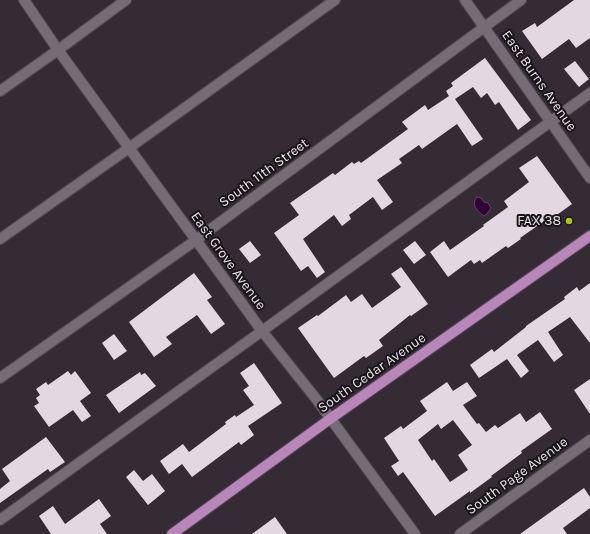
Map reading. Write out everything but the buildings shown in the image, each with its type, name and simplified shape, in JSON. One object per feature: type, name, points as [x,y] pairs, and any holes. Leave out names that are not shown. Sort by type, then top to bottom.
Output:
[{"type":"main road","name":"South Cedar Avenue","points":[[172,534],[330,419],[590,236]]},
{"type":"street","name":"East Grove Avenue","points":[[24,0],[58,50],[262,331],[317,400],[414,534]]},
{"type":"street","points":[[0,91],[126,0]]},
{"type":"street","points":[[0,239],[335,0]]},
{"type":"street","name":"East Burns Avenue","points":[[465,0],[590,178]]},
{"type":"street","name":"South 11th Street","points":[[0,378],[196,240],[521,0]]},
{"type":"street","points":[[0,520],[590,93]]},
{"type":"street","name":"South Page Avenue","points":[[460,534],[590,440]]},
{"type":"shaded area","points":[[477,197],[488,203],[491,208],[484,216],[476,208],[474,202]]},
{"type":"place","name":"FAX 38","points":[[569,221]]}]
